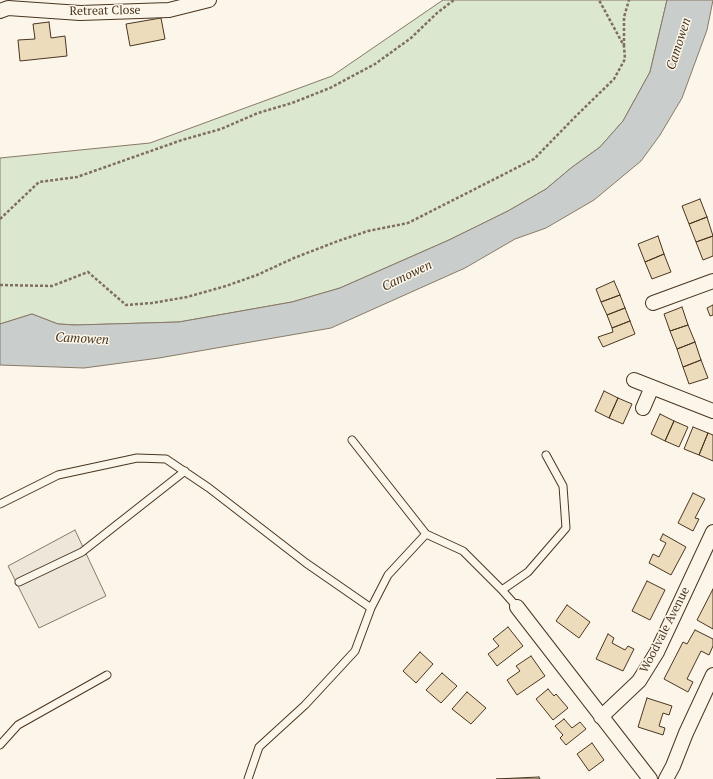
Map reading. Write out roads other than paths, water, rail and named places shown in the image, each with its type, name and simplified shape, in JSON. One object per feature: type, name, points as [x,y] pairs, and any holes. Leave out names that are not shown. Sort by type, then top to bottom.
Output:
[{"type":"street","name":"Retreat Close","points":[[0,11],[8,8],[80,13],[169,10],[209,0]]},
{"type":"street","points":[[653,303],[713,281]]},
{"type":"street","points":[[634,380],[713,411]]},
{"type":"street","points":[[643,408],[652,387]]},
{"type":"street","name":"Woodvale Avenue","points":[[601,716],[639,681],[657,652],[713,532]]},
{"type":"street","points":[[517,607],[650,779]]},
{"type":"street","points":[[666,779],[713,675]]},
{"type":"lane","points":[[352,440],[426,534],[463,551],[517,607]]},
{"type":"lane","points":[[502,590],[528,572],[566,528],[563,486],[546,455]]},
{"type":"lane","points":[[0,504],[58,475],[137,458],[166,459],[209,488],[306,563],[371,608]]},
{"type":"lane","points":[[20,582],[82,552],[185,471]]},
{"type":"lane","points":[[248,779],[259,747],[305,705],[355,651],[371,608],[388,575],[426,534]]},
{"type":"lane","points":[[0,745],[18,725],[106,675]]},
{"type":"water","name":"Camowen","points":[[667,0],[713,0],[707,30],[682,98],[660,135],[641,161],[594,200],[546,228],[515,239],[465,268],[331,328],[159,358],[84,368],[0,365],[0,324],[32,314],[58,324],[75,325],[179,322],[292,302],[340,288],[449,240],[508,211],[546,189],[571,168],[600,147],[623,121],[650,72]]}]
